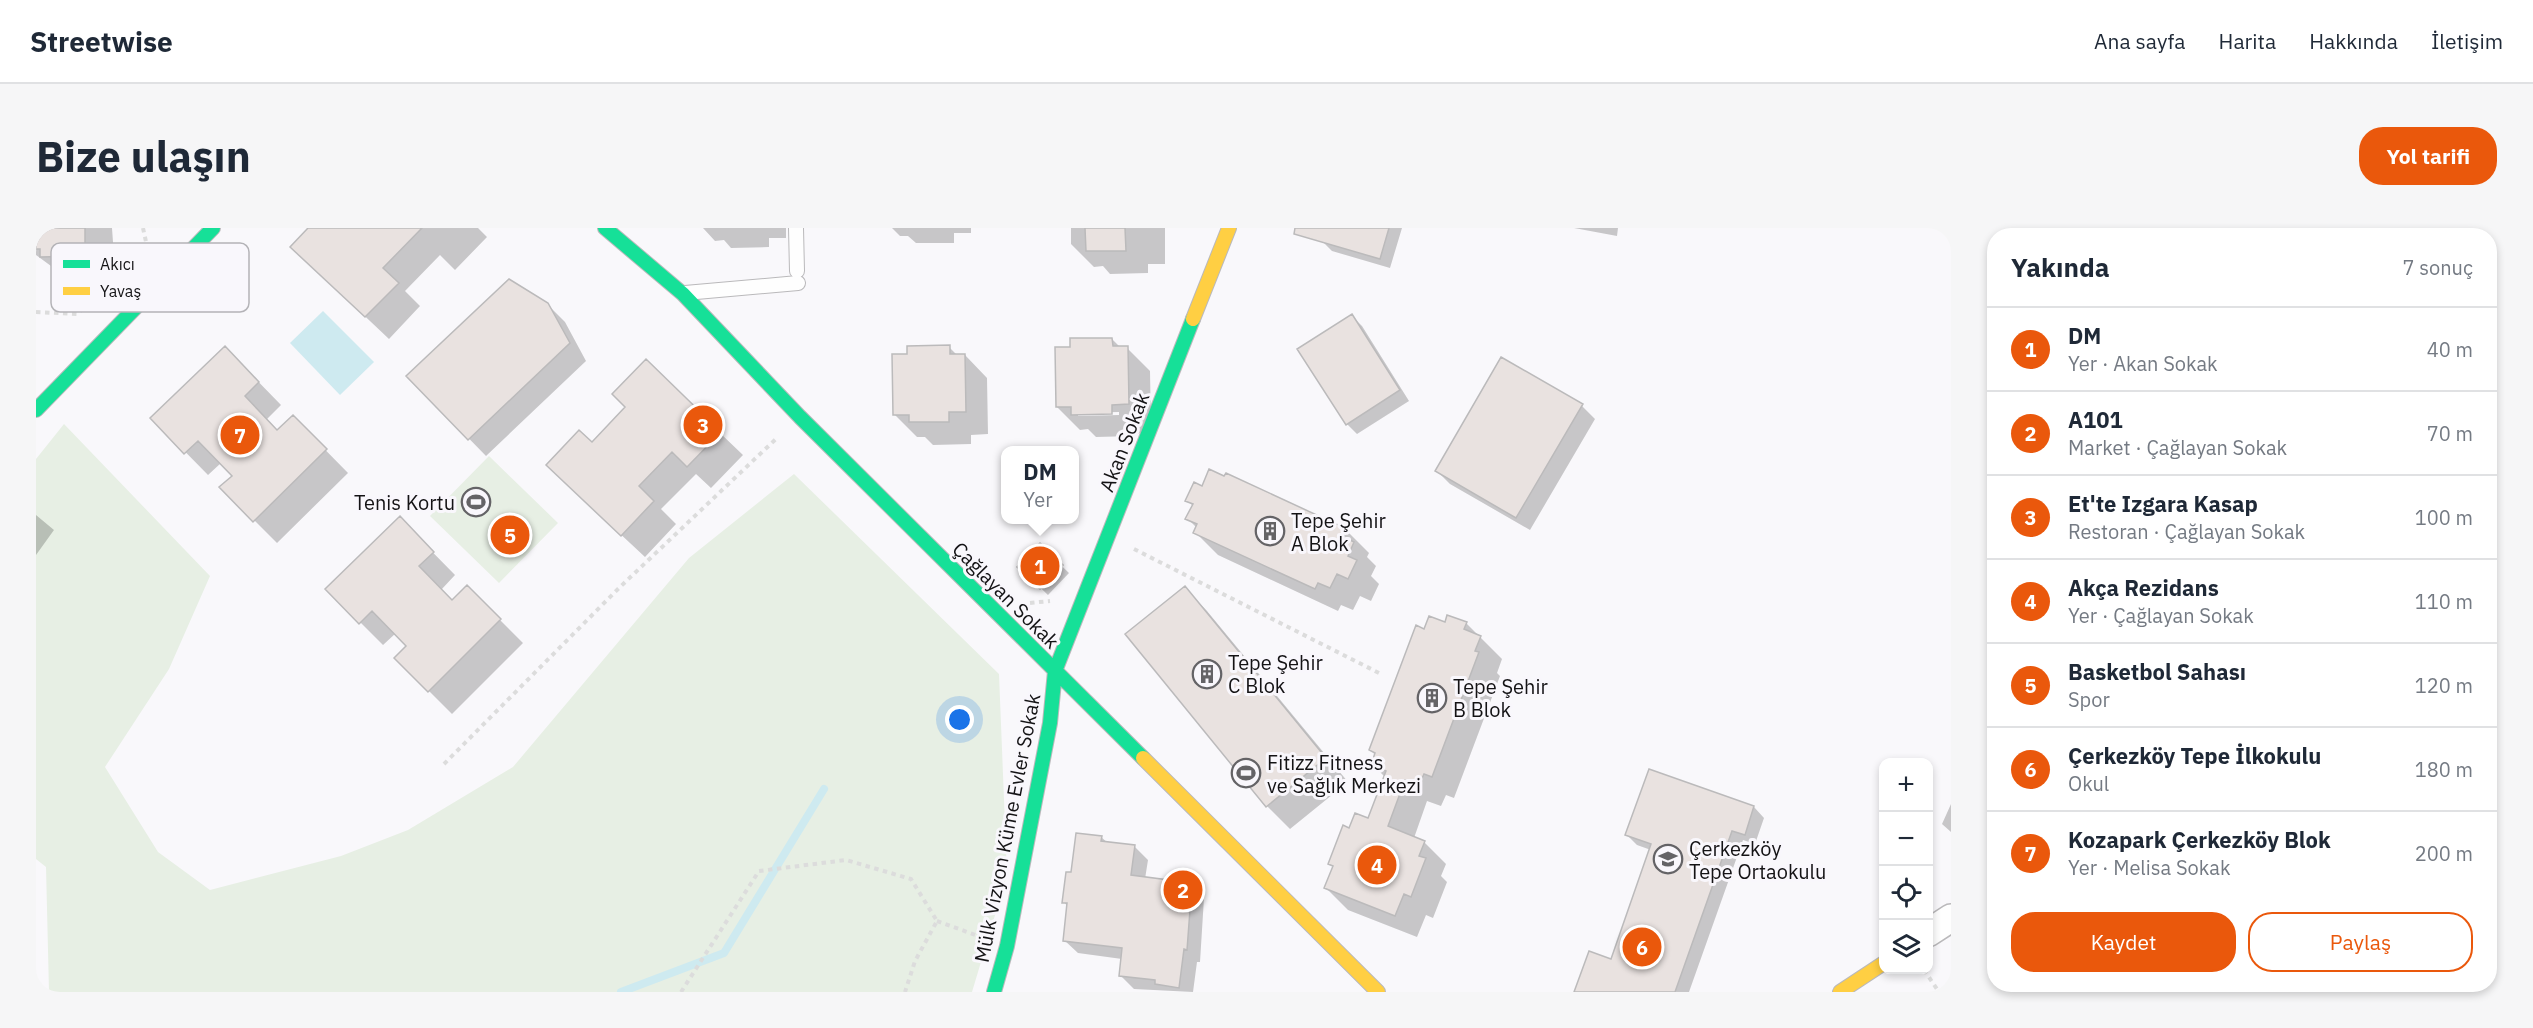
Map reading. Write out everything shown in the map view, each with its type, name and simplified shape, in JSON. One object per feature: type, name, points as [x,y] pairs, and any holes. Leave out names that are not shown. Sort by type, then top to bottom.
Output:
[{"type":"street","points":[[199,243],[213,228]]},
{"type":"street","name":"Çağlayan Sokak","points":[[605,228],[683,294],[800,417],[1378,992]]},
{"type":"street","name":"Akan Sokak","points":[[1055,671],[1229,228]]},
{"type":"street","points":[[36,410],[132,312]]},
{"type":"street","name":"Mülk Vizyon Küme Evler Sokak","points":[[994,992],[1007,946],[1050,723],[1055,671]]},
{"type":"street","points":[[1933,930],[1951,918]]},
{"type":"street","points":[[1840,992],[1879,966]]},
{"type":"lane","points":[[683,294],[797,277],[796,228]]},
{"type":"path","points":[[143,228],[146,243]]},
{"type":"path","points":[[36,312],[77,314],[79,312]]},
{"type":"path","points":[[444,764],[620,587],[800,417]]},
{"type":"path","points":[[1130,547],[1379,673]]},
{"type":"path","points":[[1026,603],[1048,602],[1054,599]]},
{"type":"path","points":[[681,992],[759,871],[846,860],[911,879],[937,921],[1007,946]]},
{"type":"path","points":[[905,992],[915,961],[937,921]]},
{"type":"path","points":[[1927,974],[1939,992]]},
{"type":"shaded area","points":[[64,424],[210,576],[169,669],[105,767],[158,852],[210,890],[341,856],[408,830],[513,767],[689,558],[794,474],[999,674],[1007,875],[972,992],[49,992],[46,867],[36,859],[36,459]]},
{"type":"shaded area","points":[[489,456],[558,523],[499,583],[430,516]]},
{"type":"water","points":[[323,311],[374,362],[340,395],[290,343]]},
{"type":"building","points":[[36,228],[85,228],[85,243],[51,243],[51,257],[40,257],[40,249],[36,249]]},
{"type":"building","points":[[308,228],[422,228],[383,268],[399,283],[365,317],[290,247]]},
{"type":"building","points":[[1085,228],[1125,228],[1126,251],[1086,251]]},
{"type":"building","points":[[1295,228],[1389,228],[1380,259],[1294,234]]},
{"type":"building","points":[[509,279],[548,303],[570,343],[468,440],[406,376]]},
{"type":"building","points":[[1352,314],[1400,390],[1346,425],[1297,349]]},
{"type":"building","points":[[1070,338],[1112,338],[1113,346],[1128,346],[1129,404],[1112,405],[1112,414],[1071,415],[1071,407],[1056,407],[1055,347],[1070,347]]},
{"type":"building","points":[[950,345],[950,354],[965,354],[966,412],[949,412],[949,422],[909,422],[909,415],[893,415],[892,354],[907,354],[907,346]]},
{"type":"building","points":[[225,346],[259,382],[245,396],[277,430],[293,415],[327,449],[253,522],[219,487],[232,476],[198,441],[184,454],[150,418]]},
{"type":"building","points":[[1501,357],[1583,404],[1516,518],[1435,471]]},
{"type":"building","points":[[646,359],[721,432],[687,467],[672,452],[639,486],[654,501],[621,536],[546,465],[579,430],[592,442],[625,407],[612,394]]},
{"type":"building","name":"Tepe Şehir A Blok","points":[[1209,469],[1224,476],[1226,473],[1347,529],[1343,537],[1354,542],[1348,556],[1357,560],[1348,579],[1337,574],[1330,588],[1318,583],[1315,589],[1193,533],[1197,524],[1185,519],[1193,504],[1185,501],[1194,482],[1202,486]]},
{"type":"building","points":[[400,516],[434,552],[419,566],[452,600],[467,585],[501,619],[428,692],[394,658],[406,646],[372,611],[359,624],[325,589]]},
{"type":"building","points":[[1040,543],[1063,565],[1040,589],[1017,567]]},
{"type":"building","name":"Tepe Şehir C Blok","points":[[1185,586],[1326,758],[1266,807],[1125,634]]},
{"type":"building","points":[[1447,615],[1467,622],[1464,629],[1481,636],[1475,651],[1479,652],[1432,777],[1424,774],[1419,785],[1405,780],[1388,826],[1425,841],[1419,856],[1426,858],[1411,897],[1404,894],[1395,916],[1324,888],[1333,866],[1328,864],[1343,825],[1349,828],[1355,813],[1368,818],[1386,771],[1371,765],[1375,753],[1369,750],[1416,625],[1424,629],[1429,616],[1445,622]]},
{"type":"building","points":[[1649,769],[1754,806],[1745,835],[1732,831],[1675,992],[1574,992],[1589,951],[1611,959],[1651,844],[1625,835]]},
{"type":"building","points":[[1076,833],[1102,836],[1101,841],[1135,845],[1131,875],[1192,883],[1187,950],[1184,949],[1179,988],[1155,984],[1155,980],[1119,976],[1122,948],[1063,941],[1067,903],[1062,903],[1066,872],[1071,872]]},
{"type":"waterway","points":[[621,992],[724,953],[824,789]]},
{"type":"traffic: fast","points":[[198,243],[213,228]]},
{"type":"traffic: fast","points":[[605,228],[683,294],[800,417],[1143,758]]},
{"type":"traffic: fast","points":[[36,410],[131,312]]},
{"type":"traffic: fast","points":[[994,992],[1007,946],[1050,723],[1055,671],[1193,319]]},
{"type":"traffic: slow","points":[[1193,319],[1229,228]]},
{"type":"traffic: slow","points":[[1143,758],[1378,992]]},
{"type":"traffic: slow","points":[[1840,992],[1879,966]]},
{"type":"place","name":"Et'te Izgara Kasap","points":[[703,425]]},
{"type":"place","name":"Kozapark Çerkezköy Blok","points":[[240,435]]},
{"type":"place","name":"Tenis Kortu","points":[[476,502]]},
{"type":"place","name":"Tepe Şehir A Blok","points":[[1270,531]]},
{"type":"place","name":"Basketbol Sahası","points":[[510,535]]},
{"type":"place","name":"DM","points":[[1040,566]]},
{"type":"place","name":"Tepe Şehir C Blok","points":[[1207,674]]},
{"type":"place","name":"Tepe Şehir B Blok","points":[[1432,698]]},
{"type":"place","name":"Fitizz Fitness ve Sağlık Merkezi","points":[[1246,773]]},
{"type":"place","name":"Çerkezköy Tepe Ortaokulu","points":[[1668,859]]},
{"type":"place","name":"Akça Rezidans","points":[[1377,865]]},
{"type":"place","name":"A101","points":[[1183,890]]},
{"type":"place","name":"Çerkezköy Tepe İlkokulu","points":[[1642,947]]}]
